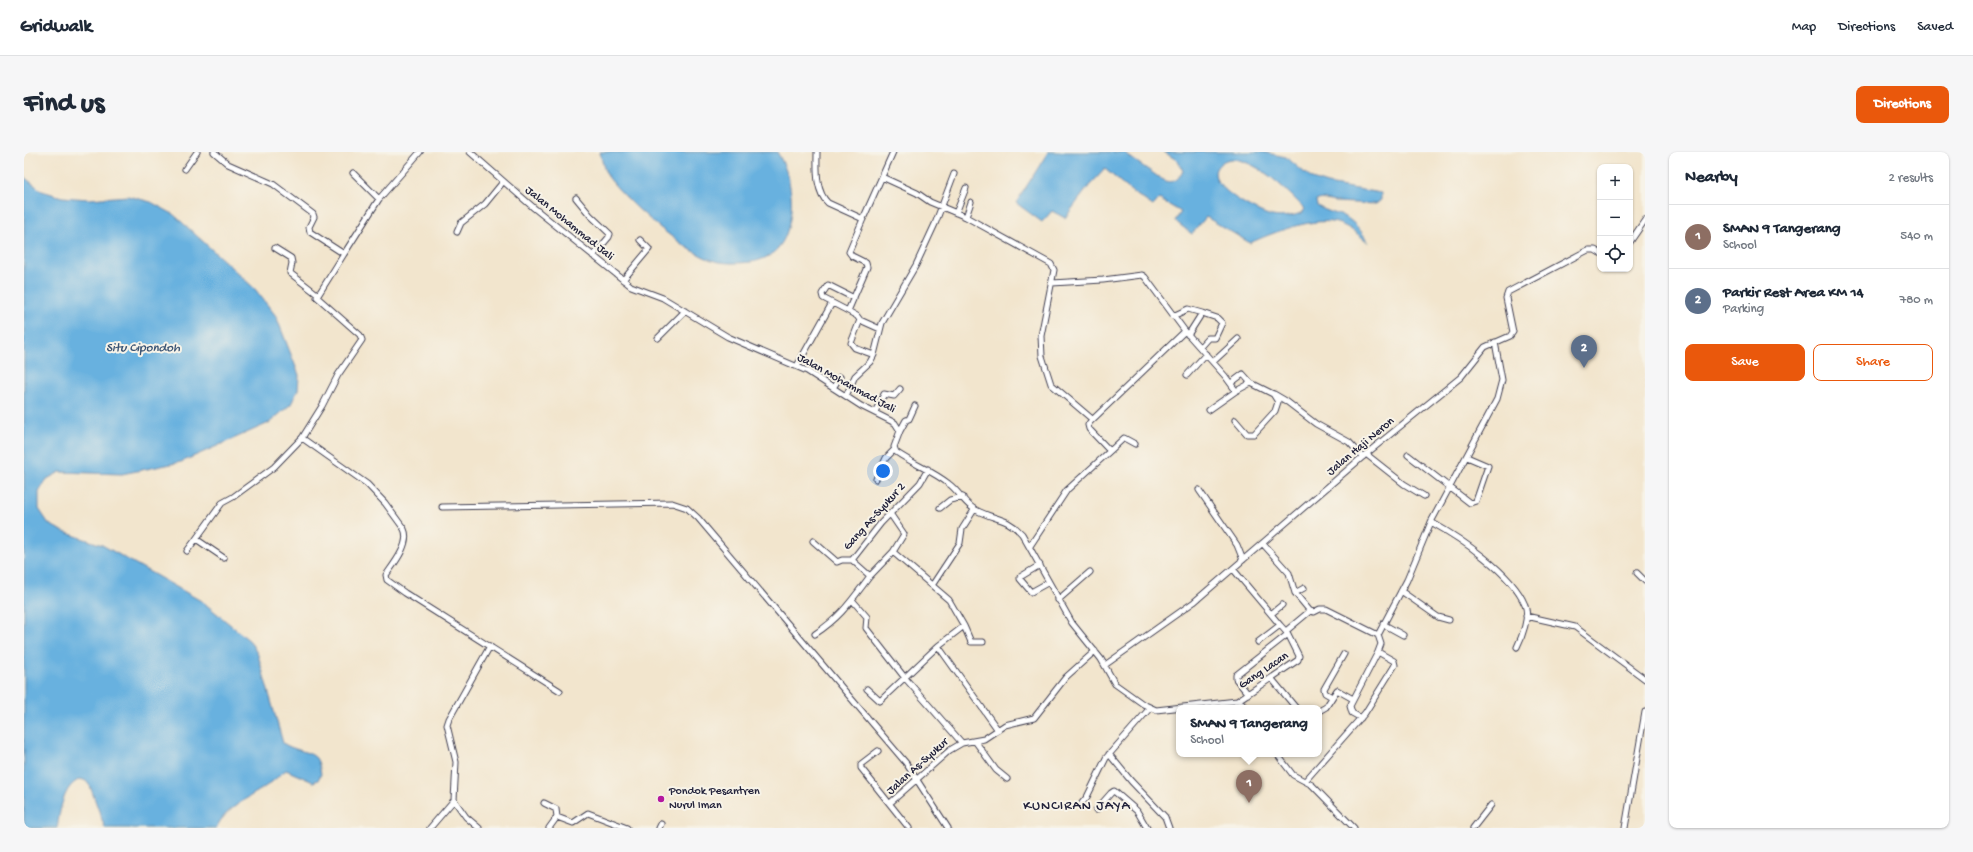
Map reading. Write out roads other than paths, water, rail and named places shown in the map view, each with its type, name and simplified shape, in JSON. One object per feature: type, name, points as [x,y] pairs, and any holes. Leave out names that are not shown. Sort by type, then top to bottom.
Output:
[{"type":"street","points":[[185,169],[197,152]]},
{"type":"street","points":[[214,152],[228,164],[273,184],[291,197],[314,216],[309,228],[310,232],[344,254]]},
{"type":"street","points":[[317,294],[379,200],[420,152]]},
{"type":"street","name":"Jalan Mohammad Jali","points":[[470,152],[503,182],[623,280],[636,288],[663,298],[728,337],[797,366],[846,396],[895,423],[900,431],[894,450],[886,458],[876,479]]},
{"type":"street","points":[[817,152],[818,184],[823,198],[828,202],[863,219]]},
{"type":"street","points":[[848,311],[867,267],[866,263],[852,256],[849,252],[893,152]]},
{"type":"street","points":[[353,173],[379,200]]},
{"type":"street","points":[[846,396],[855,376],[870,362],[874,355],[880,328],[886,314],[916,265],[954,174]]},
{"type":"street","points":[[882,177],[941,207],[956,212],[1051,264],[1054,270],[1041,336],[1042,356],[1051,384],[1092,419]]},
{"type":"street","points":[[457,232],[461,223],[485,204],[503,182]]},
{"type":"street","points":[[956,212],[966,188]]},
{"type":"street","points":[[576,198],[595,220],[610,234],[593,256]]},
{"type":"street","points":[[966,218],[971,202]]},
{"type":"street","points":[[1633,238],[1645,220]]},
{"type":"street","points":[[623,280],[649,250],[640,240]]},
{"type":"street","points":[[187,551],[222,503],[274,466],[302,438],[338,375],[362,340],[360,336],[318,299],[317,294],[290,273],[292,263],[291,258],[275,248]]},
{"type":"street","name":"Jalan Haji Neron","points":[[1105,665],[1190,606],[1365,456],[1461,378],[1481,351],[1510,336],[1513,332],[1506,294],[1588,250],[1597,251]]},
{"type":"street","points":[[1052,283],[1103,280],[1142,275],[1148,280],[1186,333],[1213,362],[1236,391]]},
{"type":"street","points":[[854,298],[828,285],[822,296],[857,316],[860,320],[880,328]]},
{"type":"street","points":[[797,366],[832,303]]},
{"type":"street","points":[[1173,316],[1188,309],[1217,318],[1222,323],[1215,338],[1208,338],[1200,347]]},
{"type":"street","points":[[658,338],[684,311]]},
{"type":"street","points":[[1110,451],[1089,429],[1088,424],[1186,333],[1202,313]]},
{"type":"street","points":[[860,320],[851,343],[855,348],[874,355]]},
{"type":"street","points":[[1213,362],[1238,339]]},
{"type":"street","points":[[1361,718],[1350,710],[1352,699],[1378,652],[1381,644],[1378,635],[1401,591],[1431,522],[1467,458],[1493,408],[1500,391],[1502,376],[1496,342]]},
{"type":"street","points":[[1188,374],[1206,354]]},
{"type":"street","points":[[1231,383],[1243,374],[1251,383],[1286,401],[1316,424],[1349,442],[1365,456],[1404,484],[1424,496]]},
{"type":"street","points":[[833,388],[840,377]]},
{"type":"street","points":[[1209,410],[1236,391],[1251,383]]},
{"type":"street","points":[[874,412],[884,394],[894,396],[900,389]]},
{"type":"street","points":[[1235,420],[1247,434],[1254,434],[1277,407],[1278,402],[1273,394]]},
{"type":"street","points":[[900,431],[916,406]]},
{"type":"street","points":[[302,438],[367,484],[385,503],[404,529],[406,541],[386,575],[387,580],[411,597],[560,691]]},
{"type":"street","points":[[1030,546],[1068,490],[1124,438],[1135,444]]},
{"type":"street","points":[[894,450],[898,454],[928,469],[950,484],[974,510],[1012,523],[1030,546],[1058,600],[1072,623],[1105,665],[1115,684],[1150,708],[1163,710],[1176,708]]},
{"type":"street","points":[[1408,455],[1470,503],[1476,501],[1488,466],[1467,458]]},
{"type":"street","name":"Gang As-Syukur 2","points":[[812,541],[837,562],[842,560],[852,560],[881,523],[891,515],[920,484],[928,469]]},
{"type":"street","points":[[1199,490],[1237,545],[1243,560]]},
{"type":"street","points":[[940,508],[950,500],[963,497]]},
{"type":"street","points":[[442,507],[672,503],[687,508],[709,530],[906,763],[948,828]]},
{"type":"street","points":[[933,584],[960,544],[962,529],[974,510]]},
{"type":"street","points":[[815,634],[833,622],[853,601],[870,576],[893,552],[904,534],[891,515]]},
{"type":"street","points":[[1431,522],[1470,546],[1491,563],[1517,592],[1526,605],[1526,616],[1521,638],[1517,647]]},
{"type":"street","points":[[196,539],[224,558]]},
{"type":"street","points":[[1263,544],[1289,573],[1295,593],[1310,611]]},
{"type":"street","points":[[893,552],[933,584],[949,600],[964,626],[971,642],[983,642]]},
{"type":"street","points":[[852,560],[870,576]]},
{"type":"street","points":[[1040,565],[1020,576],[1020,579],[1032,592],[1049,582]]},
{"type":"street","points":[[1233,569],[1287,633]]},
{"type":"street","points":[[1058,600],[1090,572]]},
{"type":"street","points":[[1637,573],[1645,581]]},
{"type":"street","points":[[1295,593],[1304,588]]},
{"type":"street","points":[[1401,591],[1438,617],[1449,620]]},
{"type":"street","points":[[853,601],[866,617],[866,628],[905,678],[962,743]]},
{"type":"street","points":[[1271,614],[1282,605]]},
{"type":"street","points":[[1248,694],[1236,679],[1236,675],[1287,633],[1310,611],[1314,612],[1320,609],[1326,609],[1378,635]]},
{"type":"street","points":[[1526,616],[1575,627],[1645,679]]},
{"type":"street","points":[[1383,624],[1403,635]]},
{"type":"street","points":[[1258,642],[1280,625]]},
{"type":"street","points":[[867,689],[880,701],[938,646],[964,626]]},
{"type":"street","name":"Gang Lacan","points":[[1237,701],[1272,679],[1299,658],[1294,643],[1287,633]]},
{"type":"street","points":[[430,828],[454,800],[456,762],[448,725],[490,646]]},
{"type":"street","points":[[938,646],[998,730]]},
{"type":"street","name":"Jalan As-Syukur","points":[[909,828],[890,803],[950,750],[962,743],[975,741],[1005,725],[1034,718],[1066,677],[1095,651]]},
{"type":"street","points":[[1304,781],[1361,718],[1395,665],[1394,661],[1378,652]]},
{"type":"street","points":[[1332,697],[1325,693],[1324,689],[1344,654]]},
{"type":"street","points":[[1272,679],[1294,705]]},
{"type":"street","points":[[1322,709],[1326,707],[1337,690],[1352,699]]},
{"type":"street","points":[[1204,705],[1237,701],[1244,705]]},
{"type":"street","points":[[1082,803],[1087,797],[1109,754],[1150,708]]},
{"type":"street","points":[[1625,828],[1645,712]]},
{"type":"street","points":[[975,741],[996,770],[1007,779]]},
{"type":"street","points":[[878,751],[860,766],[872,783],[890,803]]},
{"type":"street","points":[[1109,754],[1131,781],[1165,817],[1169,828]]},
{"type":"street","points":[[1279,757],[1293,775],[1315,788],[1354,828]]},
{"type":"street","points":[[1096,810],[1111,792],[1114,791],[1137,811],[1147,828]]},
{"type":"street","points":[[454,800],[466,817],[479,828]]},
{"type":"street","points":[[544,803],[556,809],[558,817]]},
{"type":"street","points":[[1473,828],[1491,805]]},
{"type":"street","points":[[558,817],[573,823],[586,814],[591,813],[626,828]]},
{"type":"street","points":[[549,828],[558,817]]},
{"type":"water","points":[[600,152],[777,152],[785,167],[791,193],[790,219],[786,235],[773,253],[760,260],[728,263],[715,261],[703,256],[688,248],[656,225],[615,186],[606,173]]},
{"type":"water","points":[[1048,152],[1124,152],[1161,179],[1170,182],[1175,181],[1183,171],[1178,161],[1164,152],[1262,152],[1286,157],[1312,179],[1327,184],[1381,193],[1381,200],[1376,204],[1335,202],[1321,199],[1316,201],[1317,206],[1343,216],[1351,221],[1369,243],[1348,228],[1340,224],[1330,222],[1307,223],[1294,226],[1250,243],[1206,217],[1192,234],[1175,221],[1181,212],[1159,199],[1153,206],[1131,191],[1105,169],[1089,186],[1065,218],[1052,211],[1042,222],[1016,203]],"holes":[[[1229,159],[1254,166],[1272,178],[1305,209],[1302,213],[1280,217],[1265,214],[1245,204],[1224,189],[1218,181],[1215,173],[1218,166]]]},
{"type":"water","name":"Situ Cipondoh","points":[[24,177],[42,191],[62,197],[89,199],[128,196],[151,202],[173,214],[255,289],[276,316],[299,375],[298,390],[291,404],[269,423],[181,462],[122,474],[60,472],[47,479],[39,492],[39,509],[49,524],[64,532],[102,545],[203,602],[250,641],[258,655],[283,743],[316,758],[321,774],[318,780],[313,782],[286,770],[269,784],[233,808],[226,814],[216,828],[105,828],[90,786],[86,781],[81,779],[70,787],[63,799],[57,828],[24,828]]},
{"type":"place","name":"Parkir Rest Area KM 14","points":[[1584,368]]},
{"type":"place","name":"Pondok Pesantren Nurul Iman","points":[[661,799]]},
{"type":"place","name":"SMAN 9 Tangerang","points":[[1249,803]]},
{"type":"district","name":"KUNCIRAN JAYA","points":[[1077,806]]}]
